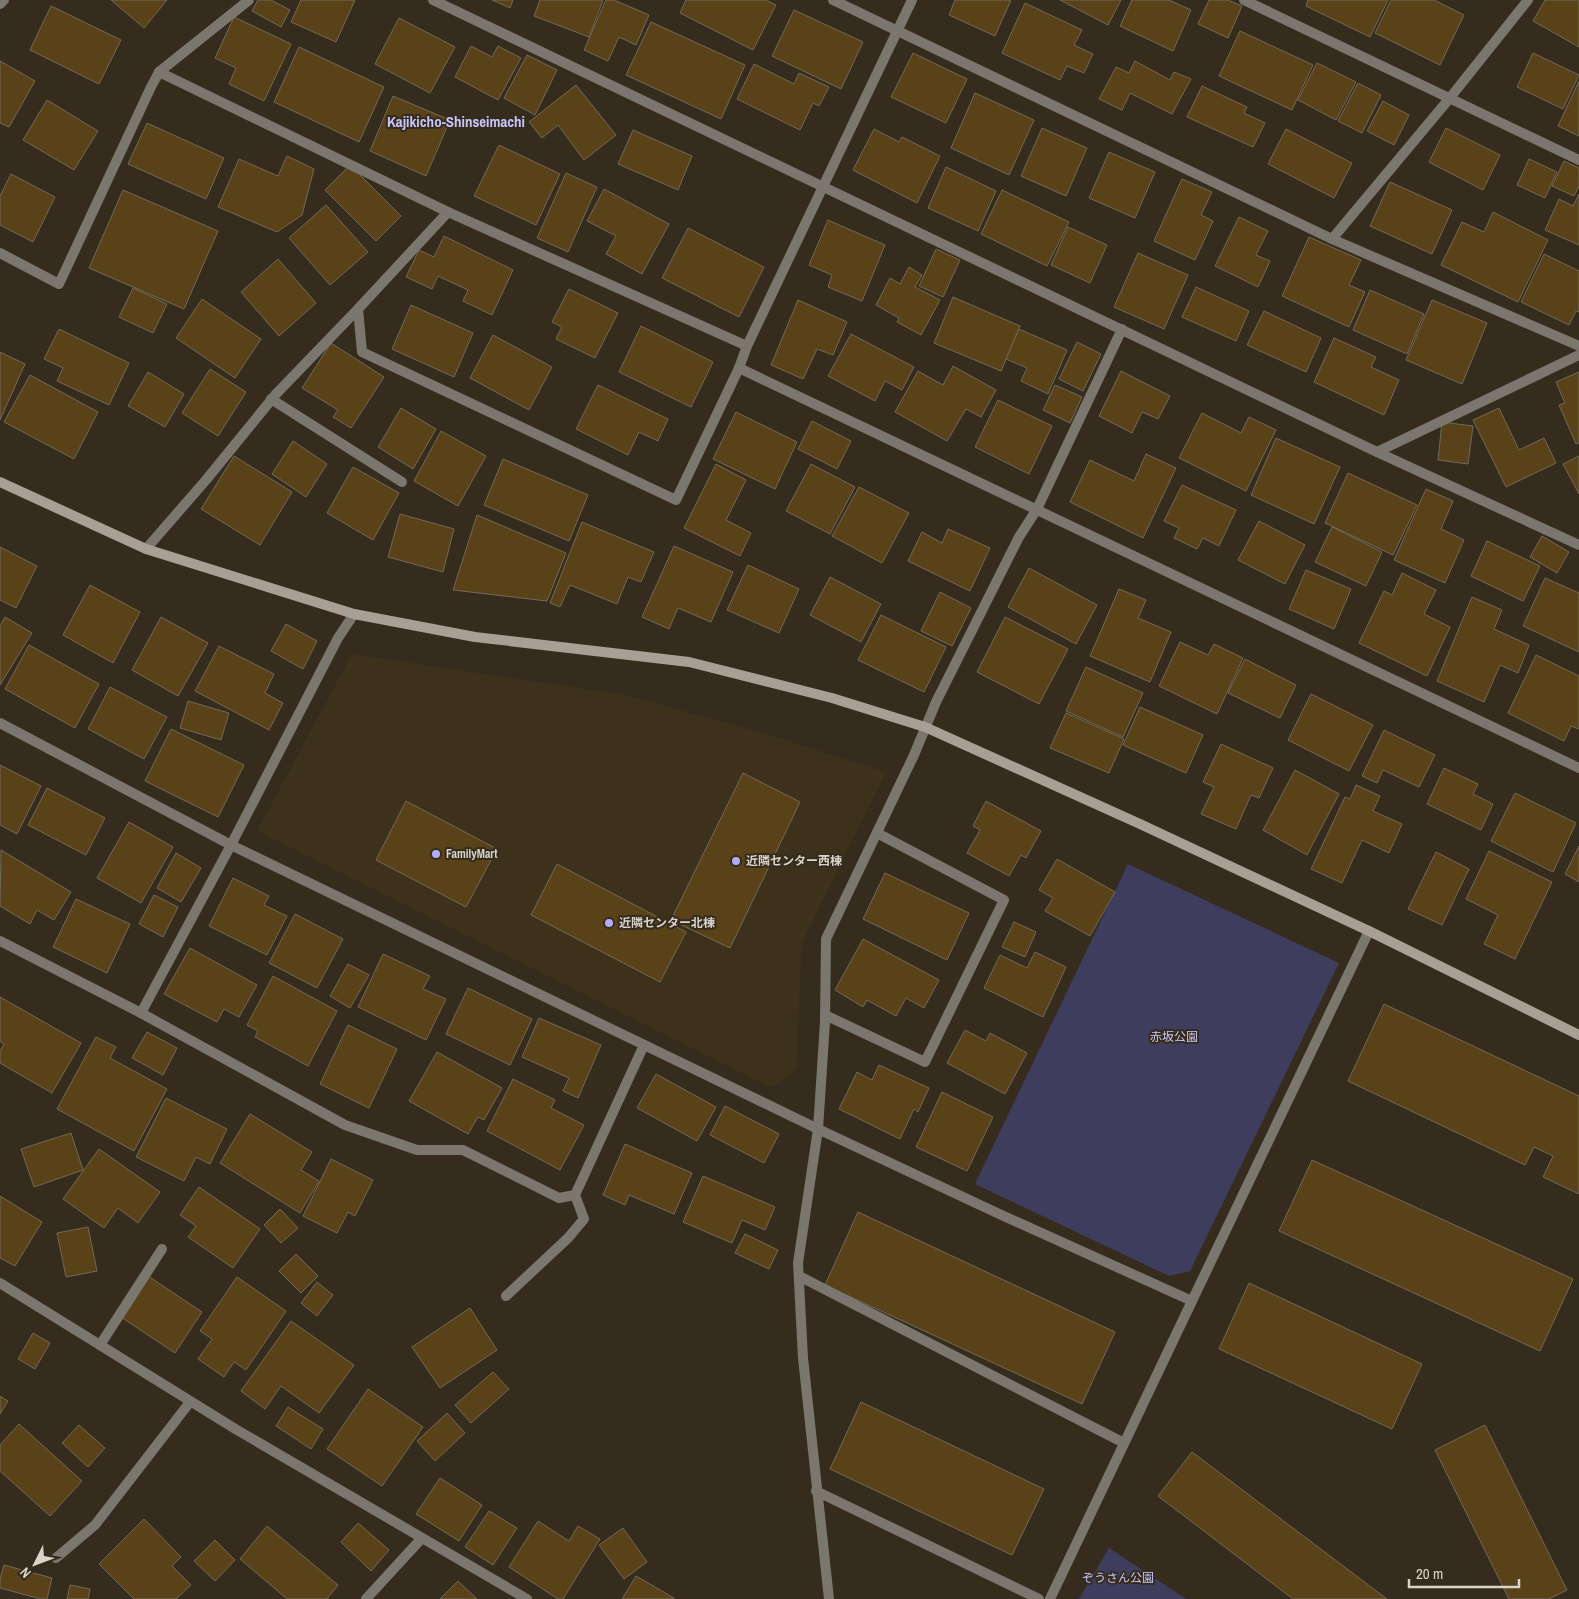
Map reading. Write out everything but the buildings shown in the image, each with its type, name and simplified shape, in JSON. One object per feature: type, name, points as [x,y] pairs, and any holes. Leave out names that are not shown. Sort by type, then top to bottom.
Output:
[{"type":"street","points":[[0,4],[4,0]]},
{"type":"street","points":[[0,254],[59,284],[159,72],[249,0]]},
{"type":"street","points":[[433,0],[1378,452],[1579,545]]},
{"type":"street","points":[[833,0],[1332,239],[1579,346]]},
{"type":"street","points":[[358,309],[362,352],[676,500],[739,368],[747,346],[912,0]]},
{"type":"street","points":[[1244,0],[1579,160]]},
{"type":"street","points":[[1332,239],[1449,99],[1528,0]]},
{"type":"street","points":[[159,72],[448,212],[747,346]]},
{"type":"street","points":[[146,549],[206,480],[271,399],[448,212]]},
{"type":"street","points":[[829,1599],[803,1358],[798,1263],[818,1129],[826,939],[914,756],[925,727],[1019,537],[1037,509],[1122,329]]},
{"type":"street","points":[[1378,452],[1579,355]]},
{"type":"street","points":[[739,368],[1579,768]]},
{"type":"street","points":[[271,399],[402,482]]},
{"type":"street","points":[[0,482],[146,549],[354,614],[475,637],[690,662],[832,698],[925,727],[1140,824],[1369,931],[1579,1036]]},
{"type":"street","points":[[141,1013],[231,845],[338,638],[354,614]]},
{"type":"street","points":[[0,723],[231,845],[818,1129],[1192,1301]]},
{"type":"street","points":[[824,1016],[925,1062],[1004,900],[877,833]]},
{"type":"street","points":[[1050,1599],[1369,931]]},
{"type":"street","points":[[0,941],[141,1013],[345,1125],[417,1150],[463,1150],[559,1198],[575,1195]]},
{"type":"street","points":[[506,1296],[568,1238],[584,1219],[575,1195],[644,1045]]},
{"type":"street","points":[[100,1345],[162,1250]]},
{"type":"street","points":[[799,1276],[1124,1443]]},
{"type":"street","points":[[0,1283],[236,1430],[526,1599]]},
{"type":"street","points":[[56,1558],[95,1525],[190,1402]]},
{"type":"street","points":[[816,1491],[1039,1599]]},
{"type":"street","points":[[366,1599],[422,1538]]},
{"type":"shaded area","points":[[352,654],[626,695],[770,735],[886,772],[802,943],[796,1069],[772,1088],[257,831]]},
{"type":"green space","name":"赤坂公園","points":[[1128,864],[1339,963],[1190,1271],[1169,1276],[975,1184]]},
{"type":"green space","name":"ぞうさん公園","points":[[1109,1548],[1186,1599],[1079,1599]]},
{"type":"place","name":"FamilyMart","points":[[436,854]]},
{"type":"place","name":"近隣センター西棟","points":[[736,861]]},
{"type":"place","name":"近隣センター北棟","points":[[609,923]]},
{"type":"district","name":"Kajikicho-Shinseimachi","points":[[456,121]]}]
